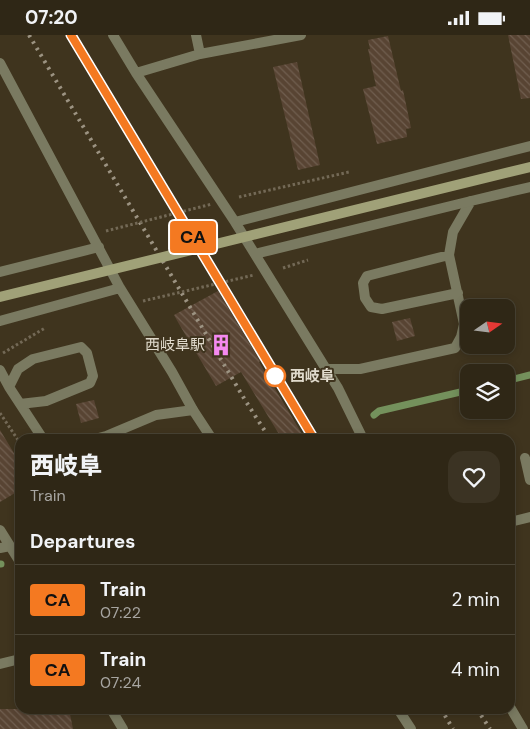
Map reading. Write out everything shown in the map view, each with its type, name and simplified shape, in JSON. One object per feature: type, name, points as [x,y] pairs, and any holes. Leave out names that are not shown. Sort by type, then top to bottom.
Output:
[{"type":"street","points":[[113,35],[136,73],[235,222],[338,388],[361,434]]},
{"type":"street","points":[[196,35],[200,54]]},
{"type":"street","points":[[136,73],[200,54],[301,35]]},
{"type":"street","points":[[0,63],[120,288],[209,434]]},
{"type":"street","points":[[235,222],[530,146]]},
{"type":"street","points":[[0,297],[530,167]]},
{"type":"street","points":[[254,254],[530,187]]},
{"type":"street","points":[[326,369],[360,369],[455,348],[461,337],[464,324],[449,255],[453,232],[471,201]]},
{"type":"street","points":[[0,272],[99,247]]},
{"type":"street","points":[[449,255],[367,276],[363,283],[365,299],[371,307],[382,309],[458,293]]},
{"type":"street","points":[[0,321],[120,288]]},
{"type":"street","points":[[9,387],[18,369],[33,359],[81,347],[87,353],[93,376],[90,383],[46,401],[20,404]]},
{"type":"street","points":[[0,369],[9,387],[40,434]]},
{"type":"street","points":[[111,434],[156,415],[193,410]]},
{"type":"street","points":[[525,458],[530,480]]},
{"type":"street","points":[[515,521],[530,517]]},
{"type":"street","points":[[0,530],[5,547],[15,557]]},
{"type":"street","points":[[0,664],[15,660]]},
{"type":"street","points":[[114,714],[123,729]]},
{"type":"street","points":[[401,714],[411,729]]},
{"type":"street","points":[[514,714],[523,729]]},
{"type":"path","points":[[237,198],[349,172]]},
{"type":"path","points":[[106,231],[220,202]]},
{"type":"path","points":[[143,301],[254,275]]},
{"type":"path","points":[[0,354],[48,326]]},
{"type":"path","points":[[0,413],[15,436]]},
{"type":"building","points":[[508,35],[530,35],[530,98],[521,99]]},
{"type":"building","points":[[388,36],[411,128],[406,129],[407,137],[377,144],[363,89],[376,86],[368,49],[370,49],[368,40]]},
{"type":"building","points":[[297,62],[320,165],[298,170],[273,67]]},
{"type":"building","name":"西岐阜駅","points":[[218,291],[302,434],[279,434],[241,372],[216,386],[174,315]]},
{"type":"building","points":[[410,318],[415,336],[397,341],[392,322]]},
{"type":"building","points":[[94,400],[99,418],[81,423],[76,404]]},
{"type":"building","points":[[0,430],[15,455],[15,493],[0,502]]},
{"type":"building","points":[[0,709],[15,709],[15,714],[70,714],[73,729],[0,729]]},
{"type":"waterway","points":[[515,379],[530,375]]},
{"type":"waterway","points":[[374,415],[379,411],[460,392]]},
{"type":"railway","points":[[29,35],[267,434]]},
{"type":"railway","points":[[71,35],[311,434]]},
{"type":"railway","points":[[444,714],[453,729]]},
{"type":"railway","points":[[480,714],[490,729]]},
{"type":"train","name":"CA","points":[[71,35],[311,434]]},
{"type":"place","name":"西岐阜駅","points":[[221,345]]},
{"type":"place","name":"西岐阜","points":[[275,376]]}]
